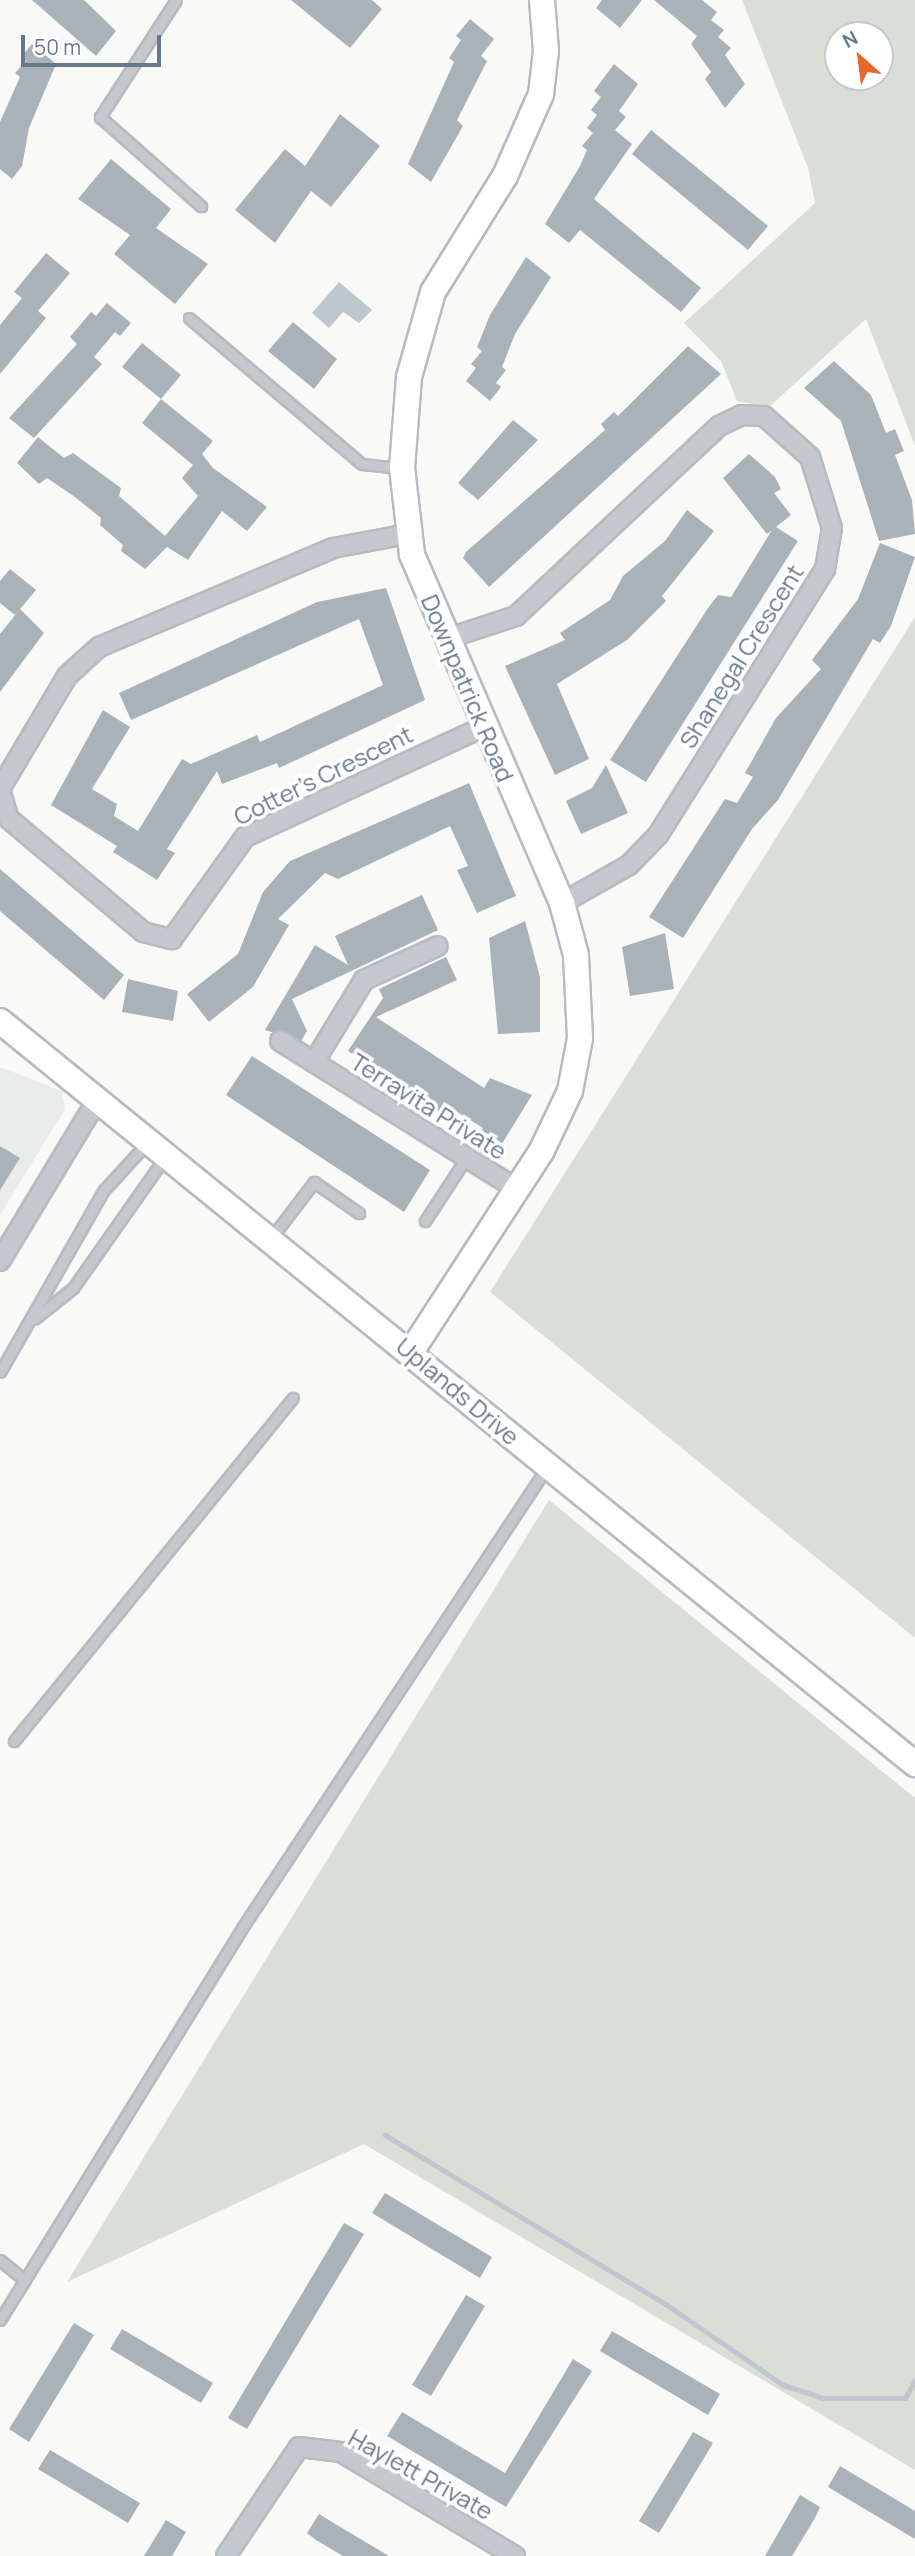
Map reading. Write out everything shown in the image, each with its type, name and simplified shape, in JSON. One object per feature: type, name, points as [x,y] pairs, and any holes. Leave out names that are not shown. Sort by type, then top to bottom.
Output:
[{"type":"street","name":"Downpatrick Road","points":[[411,1352],[518,1190],[558,1118],[577,1065],[581,996],[562,903],[483,727],[408,534],[402,468],[409,377],[433,292],[505,176],[541,94],[542,0]]},
{"type":"street","name":"Shanegal Crescent","points":[[449,638],[516,616],[719,426],[742,415],[764,415],[810,457],[831,528],[825,569],[658,835],[629,865],[562,903]]},
{"type":"street","name":"Cotter's Crescent","points":[[408,534],[333,548],[99,647],[67,676],[0,789],[9,819],[143,932],[172,939],[245,837],[483,727]]},
{"type":"street","name":"Terravita Private","points":[[313,1062],[364,980],[438,946]]},
{"type":"street","name":"Uplands Drive","points":[[0,1021],[411,1352],[915,1764]]},
{"type":"street","name":"Terravita Private","points":[[280,1041],[518,1190]]},
{"type":"street","points":[[0,1261],[97,1100]]},
{"type":"street","name":"Haylett Private","points":[[226,2556],[299,2447],[341,2452],[515,2556]]},
{"type":"lane","points":[[176,0],[100,117],[201,206]]},
{"type":"lane","points":[[189,318],[362,464],[402,468]]},
{"type":"lane","points":[[0,1372],[104,1190],[157,1149]]},
{"type":"lane","points":[[30,1322],[73,1288],[157,1149]]},
{"type":"lane","points":[[425,1221],[466,1158]]},
{"type":"lane","points":[[270,1239],[314,1182],[359,1213]]},
{"type":"lane","points":[[13,1741],[293,1398]]},
{"type":"lane","points":[[0,2320],[242,1928],[548,1466]]},
{"type":"lane","points":[[0,2260],[25,2280]]},
{"type":"shaded area","points":[[742,0],[915,0],[915,446],[866,319],[769,407],[737,401],[721,361],[684,323],[815,203],[808,168]]},
{"type":"shaded area","points":[[339,282],[372,310],[359,323],[343,312],[329,328],[312,313]]},
{"type":"shaded area","points":[[915,617],[915,1638],[490,1292]]},
{"type":"shaded area","points":[[0,1067],[62,1091],[65,1109],[0,1215]]},
{"type":"shaded area","points":[[549,1500],[915,1798],[915,2470],[364,2144],[67,2282]]},
{"type":"building","points":[[32,0],[84,0],[116,31],[96,56]]},
{"type":"building","points":[[291,0],[372,0],[382,9],[350,48]]},
{"type":"building","points":[[602,0],[642,0],[620,28],[596,8]]},
{"type":"building","points":[[654,0],[702,0],[717,12],[711,20],[724,30],[718,37],[731,48],[725,55],[745,84],[725,108],[705,79],[711,72],[691,44],[697,36]]},
{"type":"building","points":[[470,19],[494,39],[481,56],[487,61],[457,120],[463,126],[431,182],[408,164],[454,62],[449,58],[461,40],[456,36]]},
{"type":"building","points":[[32,44],[56,64],[29,128],[22,166],[12,179],[0,169],[0,122],[20,77],[15,73],[26,61],[21,57]]},
{"type":"building","points":[[614,64],[638,84],[619,111],[626,117],[615,130],[632,144],[594,199],[701,288],[681,312],[580,230],[569,243],[545,224],[587,150],[582,146],[593,133],[587,128],[597,115],[591,110],[601,97],[594,91]]},
{"type":"building","points":[[340,114],[380,146],[331,207],[311,191],[275,243],[235,210],[285,149],[305,166]]},
{"type":"building","points":[[651,130],[768,226],[748,250],[632,154]]},
{"type":"building","points":[[111,159],[171,209],[156,228],[208,264],[175,304],[114,254],[130,235],[78,199]]},
{"type":"building","points":[[46,253],[70,273],[38,311],[46,318],[0,374],[0,325],[22,298],[14,292]]},
{"type":"building","points":[[526,257],[551,277],[515,334],[502,367],[506,370],[496,383],[501,387],[490,401],[466,381],[476,368],[471,364],[482,351],[477,347],[490,315]]},
{"type":"building","points":[[107,303],[131,323],[120,336],[115,332],[94,357],[102,364],[34,438],[9,418],[77,344],[70,337],[91,312],[96,316]]},
{"type":"building","points":[[293,322],[337,359],[314,389],[268,351]]},
{"type":"building","points":[[142,343],[181,375],[161,399],[122,367]]},
{"type":"building","points":[[688,346],[721,374],[489,587],[463,558],[466,552],[605,430],[601,424],[614,412],[618,416]]},
{"type":"building","points":[[834,361],[871,395],[886,433],[895,429],[904,451],[895,455],[912,500],[915,534],[879,541],[841,421],[804,388]]},
{"type":"building","points":[[161,399],[213,441],[202,454],[213,468],[267,507],[247,531],[222,511],[188,560],[167,547],[145,569],[121,551],[123,545],[100,525],[101,518],[47,478],[39,484],[17,463],[38,437],[64,458],[73,453],[121,488],[119,496],[165,536],[198,496],[182,478],[193,465],[142,423]]},
{"type":"building","points":[[513,420],[538,440],[478,500],[458,483]]},
{"type":"building","points":[[749,454],[775,477],[781,489],[774,493],[791,515],[776,527],[798,541],[646,782],[610,760],[708,608],[718,595],[731,597],[772,530],[767,534],[723,478]]},
{"type":"building","points":[[687,510],[714,531],[662,596],[666,601],[627,640],[557,684],[589,759],[555,775],[505,666],[565,640],[560,633],[610,600],[623,576],[665,541]]},
{"type":"building","points":[[880,543],[915,557],[891,626],[880,643],[873,639],[778,800],[752,829],[683,938],[649,917],[725,799],[737,803],[753,777],[745,773],[776,718],[821,669],[812,660],[858,599]]},
{"type":"building","points":[[10,569],[36,590],[15,615],[0,603],[0,581]]},
{"type":"building","points":[[386,588],[425,700],[279,768],[277,763],[222,784],[217,771],[167,849],[175,853],[157,880],[113,852],[117,846],[51,805],[103,710],[130,727],[92,789],[117,804],[114,816],[138,831],[182,759],[191,764],[257,735],[260,742],[383,685],[359,619],[131,720],[119,693],[317,602]]},
{"type":"building","points":[[20,609],[44,633],[0,692],[0,634]]},
{"type":"building","points":[[606,765],[628,813],[581,834],[566,801],[592,788]]},
{"type":"building","points":[[469,783],[516,896],[477,913],[457,870],[468,866],[450,826],[338,879],[325,873],[278,919],[289,925],[253,987],[209,1022],[187,994],[238,954],[263,892],[290,861]]},
{"type":"building","points":[[0,869],[124,975],[104,1000],[0,911]]},
{"type":"building","points":[[422,895],[438,930],[292,999],[307,1031],[301,1041],[265,1030],[315,945],[348,965],[335,936]]},
{"type":"building","points":[[525,921],[540,977],[540,1032],[498,1034],[489,938]]},
{"type":"building","points":[[665,933],[674,989],[630,996],[622,947]]},
{"type":"building","points":[[446,957],[457,980],[376,1017],[484,1088],[490,1078],[532,1095],[500,1147],[480,1134],[483,1128],[446,1105],[441,1113],[348,1051],[383,998],[379,989]]},
{"type":"building","points":[[128,979],[178,991],[173,1021],[122,1012]]},
{"type":"building","points":[[252,1056],[430,1170],[404,1212],[226,1095]]},
{"type":"building","points":[[0,1146],[20,1158],[0,1190]]},
{"type":"building","points":[[385,2193],[492,2257],[480,2278],[372,2213]]},
{"type":"building","points":[[344,2223],[364,2234],[247,2429],[228,2418]]},
{"type":"building","points":[[466,2295],[485,2306],[431,2396],[412,2385]]},
{"type":"building","points":[[74,2323],[94,2335],[29,2442],[9,2429]]},
{"type":"building","points":[[122,2329],[213,2383],[201,2403],[110,2349]]},
{"type":"building","points":[[612,2331],[720,2394],[708,2415],[600,2351]]},
{"type":"building","points":[[573,2359],[592,2371],[506,2507],[387,2436],[402,2412],[505,2473]]},
{"type":"building","points":[[693,2432],[713,2443],[659,2533],[639,2521]]},
{"type":"building","points":[[50,2450],[140,2503],[128,2523],[38,2469]]},
{"type":"building","points":[[840,2466],[915,2511],[915,2539],[828,2487]]},
{"type":"building","points":[[800,2495],[820,2507],[815,2518],[792,2556],[765,2556]]},
{"type":"building","points":[[319,2514],[389,2556],[343,2556],[316,2540],[307,2533]]},
{"type":"building","points":[[166,2520],[186,2532],[172,2556],[144,2556]]},
{"type":"waterway","points":[[385,2135],[667,2305],[783,2385],[823,2398],[905,2398],[915,2380]]}]
